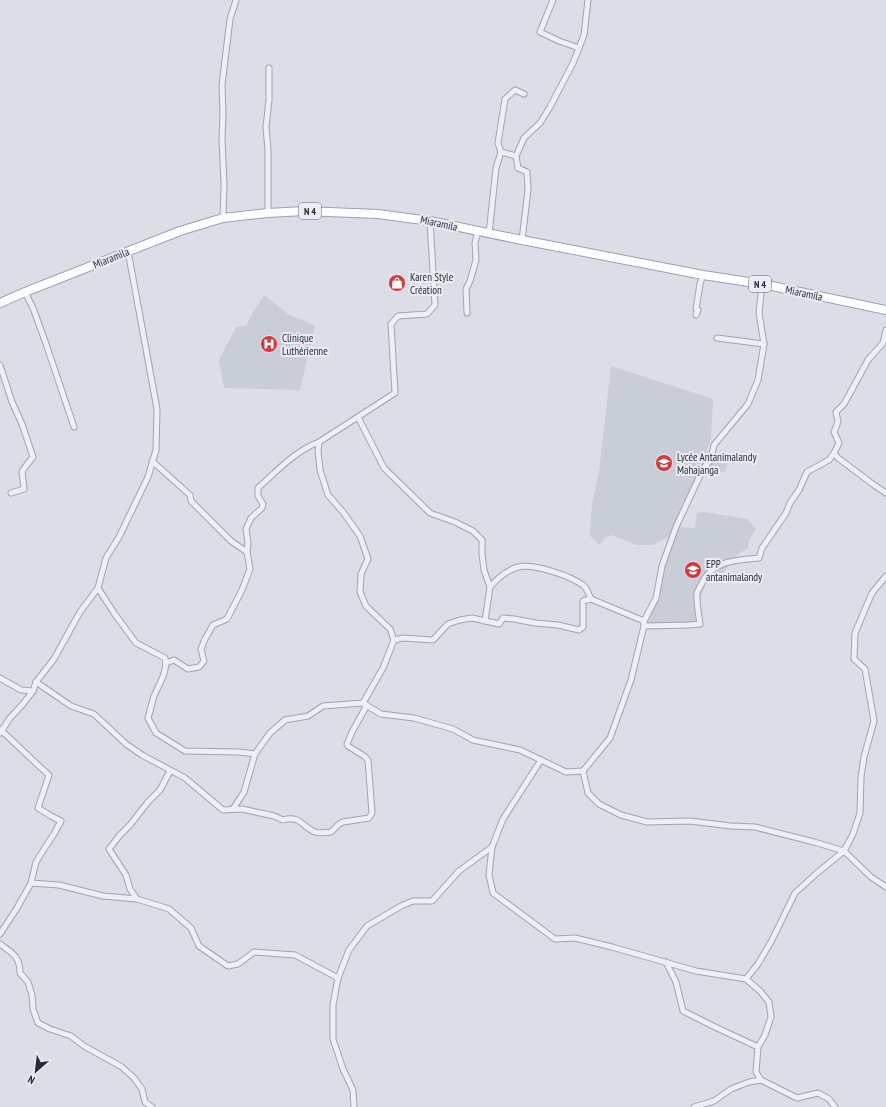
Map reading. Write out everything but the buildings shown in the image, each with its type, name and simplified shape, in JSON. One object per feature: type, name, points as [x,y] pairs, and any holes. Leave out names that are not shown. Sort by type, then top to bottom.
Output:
[{"type":"main road","name":"Miaramila","points":[[0,303],[180,231],[223,218],[304,211],[378,214],[430,221],[489,234],[703,275],[762,284],[886,310]]},
{"type":"street","points":[[223,218],[224,184],[222,85],[230,19],[236,0]]},
{"type":"street","points":[[553,0],[540,32],[579,48]]},
{"type":"street","points":[[522,240],[528,190],[527,172],[518,168],[516,156],[524,138],[540,123],[550,107],[579,48],[584,35],[588,0]]},
{"type":"street","points":[[268,213],[268,150],[266,127],[269,68]]},
{"type":"street","points":[[489,234],[496,168],[501,152],[498,144],[505,99],[514,90],[524,94]]},
{"type":"street","points":[[501,152],[516,156]]},
{"type":"street","points":[[166,663],[174,660],[188,669],[199,667],[204,661],[201,649],[213,625],[227,619],[242,590],[250,569],[247,552],[248,543],[246,529],[251,518],[262,508],[263,504],[258,496],[258,488],[291,458],[308,446],[318,442],[395,393],[392,324],[398,316],[427,314],[435,305],[430,221]]},
{"type":"street","points":[[467,313],[466,289],[476,260],[475,243],[478,231]]},
{"type":"street","points":[[0,934],[31,883],[36,862],[61,821],[38,808],[49,775],[1,731],[33,691],[36,682],[54,659],[80,612],[98,588],[106,558],[119,537],[148,477],[156,450],[157,409],[128,251]]},
{"type":"street","points":[[696,315],[698,310],[696,309],[700,284],[703,275]]},
{"type":"street","points":[[762,284],[759,312],[764,344],[758,380],[748,404],[714,445],[711,459],[703,469],[676,527],[662,566],[656,598],[644,624],[631,680],[610,738],[584,771],[588,793],[600,804],[621,815],[647,822],[690,821],[731,826],[755,827],[844,851],[871,877],[886,887]]},
{"type":"street","points":[[25,292],[33,308],[45,341],[74,427]]},
{"type":"street","points":[[490,587],[499,577],[517,567],[530,566],[565,576],[584,586],[591,599],[644,624],[700,624],[697,593],[710,571],[722,564],[738,560],[760,558],[762,548],[786,513],[807,472],[829,460],[834,453],[839,444],[834,432],[838,422],[836,412],[844,404],[868,360],[883,343],[886,330]]},
{"type":"street","points":[[716,338],[764,344]]},
{"type":"street","points":[[0,365],[33,457],[22,471],[24,489],[11,493]]},
{"type":"street","points":[[358,417],[384,468],[430,513],[455,522],[473,531],[482,540],[484,570],[490,587],[485,621]]},
{"type":"street","points":[[36,682],[71,706],[94,714],[126,744],[142,755],[185,778],[223,810],[242,809],[274,816],[283,820],[291,818],[299,821],[317,833],[331,832],[342,822],[369,818],[372,813],[368,760],[348,746],[348,744],[352,732],[383,668],[394,640],[390,628],[366,606],[360,592],[361,574],[368,559],[360,536],[343,512],[328,495],[320,470],[318,442]]},
{"type":"street","points":[[834,453],[843,462],[886,493]]},
{"type":"street","points":[[152,461],[190,496],[191,501],[231,541],[247,552]]},
{"type":"street","points":[[746,979],[758,964],[769,946],[795,893],[844,851],[853,834],[860,813],[864,757],[874,721],[865,669],[854,659],[854,633],[872,593],[884,583],[886,576]]},
{"type":"street","points":[[98,588],[136,643],[165,658],[166,663],[162,681],[155,696],[148,718],[156,732],[185,751],[239,752],[256,754]]},
{"type":"street","points":[[394,640],[418,638],[433,640],[448,624],[472,618],[499,624],[503,618],[514,619],[558,625],[579,630],[583,627],[583,601],[591,599]]},
{"type":"street","points":[[0,678],[21,690],[33,691]]},
{"type":"street","points":[[233,809],[244,792],[256,754],[270,733],[285,720],[308,716],[323,706],[365,704],[381,714],[414,718],[453,729],[473,740],[520,750],[566,772],[584,771]]},
{"type":"street","points":[[541,760],[504,819],[492,847],[489,875],[493,893],[554,939],[575,938],[696,971],[746,979],[760,991],[769,1002],[772,1017],[765,1035],[758,1047],[756,1072],[761,1080],[797,1098],[818,1092],[829,1099],[835,1107]]},
{"type":"street","points":[[137,899],[130,889],[126,875],[109,848],[160,790],[170,771]]},
{"type":"street","points":[[354,1107],[353,1090],[343,1069],[333,1039],[333,1005],[338,978],[349,950],[367,926],[401,906],[413,902],[432,901],[459,871],[492,847]]},
{"type":"street","points":[[31,883],[59,885],[104,896],[137,899],[169,909],[191,928],[199,946],[228,966],[238,964],[254,952],[295,955],[338,978]]},
{"type":"street","points":[[0,944],[16,956],[20,964],[20,973],[28,982],[32,995],[33,1009],[38,1023],[71,1036],[84,1046],[122,1067],[134,1078],[142,1089],[145,1102],[152,1107]]},
{"type":"street","points":[[666,962],[676,982],[683,1011],[715,1028],[758,1047]]},
{"type":"street","points":[[694,1107],[714,1101],[731,1089],[761,1080]]},
{"type":"shaded area","name":"Clinique Luthérienne","points":[[264,295],[288,314],[315,326],[300,390],[224,388],[219,360],[236,327],[246,326]]},
{"type":"shaded area","name":"Lycée Antanimalandy Mahajanga","points":[[611,366],[713,399],[711,438],[707,451],[729,455],[726,472],[700,471],[671,534],[653,545],[636,545],[612,535],[605,538],[600,545],[591,537],[592,505],[599,472]]},
{"type":"shaded area","name":"EPP antanimalandy","points":[[705,512],[747,519],[756,529],[749,540],[748,548],[738,554],[723,573],[706,582],[698,605],[697,626],[664,627],[644,621],[656,598],[662,566],[676,527],[695,528],[697,513]]},
{"type":"place","name":"Karen Style Création","points":[[397,283]]},
{"type":"place","name":"Clinique Luthérienne","points":[[269,344]]},
{"type":"place","name":"Lycée Antanimalandy Mahajanga","points":[[664,463]]},
{"type":"place","name":"EPP antanimalandy","points":[[693,570]]}]
